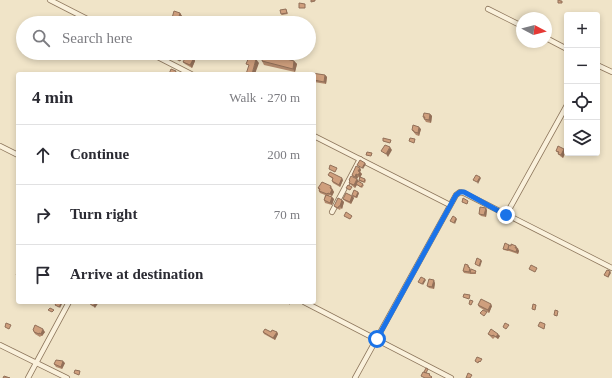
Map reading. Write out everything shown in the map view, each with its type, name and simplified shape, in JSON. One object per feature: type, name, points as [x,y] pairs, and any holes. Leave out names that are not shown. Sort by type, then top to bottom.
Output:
[{"type":"street","points":[[50,0],[81,16]]},
{"type":"street","points":[[488,9],[516,23]]},
{"type":"street","points":[[552,41],[565,48]]},
{"type":"street","points":[[164,60],[187,72]]},
{"type":"street","points":[[600,66],[612,72]]},
{"type":"street","points":[[506,215],[564,110]]},
{"type":"street","points":[[316,137],[450,205]]},
{"type":"street","points":[[0,146],[16,154]]},
{"type":"street","points":[[332,212],[360,159]]},
{"type":"street","points":[[355,378],[450,205],[456,195],[460,192],[464,192],[506,215],[612,268]]},
{"type":"street","points":[[28,378],[68,304]]},
{"type":"street","points":[[308,304],[451,378]]},
{"type":"street","points":[[0,345],[67,378]]},
{"type":"building","points":[[299,3],[305,4],[305,8],[299,8]]},
{"type":"building","points":[[286,9],[287,13],[281,14],[280,10]]},
{"type":"building","points":[[174,11],[180,13],[179,16],[173,16]]},
{"type":"building","points":[[184,60],[193,60],[190,65],[183,62]]},
{"type":"building","points":[[248,60],[256,60],[253,72],[247,72],[249,65],[246,64]]},
{"type":"building","points":[[290,60],[294,61],[293,69],[262,61]]},
{"type":"building","points":[[171,69],[176,71],[176,72],[170,72]]},
{"type":"building","points":[[316,74],[325,75],[324,82],[316,80]]},
{"type":"building","points":[[424,113],[430,114],[429,120],[424,119]]},
{"type":"building","points":[[413,125],[419,127],[418,133],[412,130]]},
{"type":"building","points":[[383,138],[391,140],[390,143],[383,141]]},
{"type":"building","points":[[410,138],[415,139],[414,143],[409,141]]},
{"type":"building","points":[[385,145],[390,147],[386,154],[381,151]]},
{"type":"building","points":[[558,146],[564,149],[561,155],[556,151]]},
{"type":"building","points":[[367,152],[372,153],[371,156],[366,155]]},
{"type":"building","points":[[360,160],[365,163],[362,168],[357,165]]},
{"type":"building","points":[[330,165],[337,168],[335,172],[329,169]]},
{"type":"building","points":[[356,166],[360,168],[358,171],[360,172],[358,175],[356,174],[355,177],[352,175]]},
{"type":"building","points":[[330,172],[342,178],[339,185],[332,181],[333,178],[328,175]]},
{"type":"building","points":[[476,175],[480,177],[477,182],[473,180]]},
{"type":"building","points":[[351,176],[357,179],[354,185],[349,183]]},
{"type":"building","points":[[360,177],[365,179],[364,182],[359,180]]},
{"type":"building","points":[[358,181],[363,184],[361,187],[356,184]]},
{"type":"building","points":[[322,182],[331,186],[330,188],[332,189],[330,194],[319,191],[320,189],[318,188]]},
{"type":"building","points":[[348,185],[352,187],[350,190],[346,188]]},
{"type":"building","points":[[354,190],[358,192],[356,197],[352,195]]},
{"type":"building","points":[[346,193],[352,196],[350,202],[343,199]]},
{"type":"building","points":[[326,195],[332,197],[330,203],[324,200]]},
{"type":"building","points":[[338,198],[342,200],[338,208],[334,206]]},
{"type":"building","points":[[463,198],[468,201],[467,204],[462,202]]},
{"type":"building","points":[[480,207],[486,208],[484,215],[479,214]]},
{"type":"building","points":[[346,212],[352,216],[350,219],[344,216]]},
{"type":"building","points":[[453,216],[456,218],[454,223],[450,221]]},
{"type":"building","points":[[505,243],[509,245],[508,250],[503,249]]},
{"type":"building","points":[[511,244],[516,246],[516,252],[508,249],[509,245],[511,246]]},
{"type":"building","points":[[477,258],[481,260],[479,266],[475,264]]},
{"type":"building","points":[[465,264],[470,268],[469,272],[463,271]]},
{"type":"building","points":[[531,265],[537,268],[535,272],[529,269]]},
{"type":"building","points":[[471,269],[476,271],[475,273],[470,273]]},
{"type":"building","points":[[607,270],[610,271],[608,277],[604,275]]},
{"type":"building","points":[[421,277],[425,279],[422,284],[418,282]]},
{"type":"building","points":[[429,279],[434,280],[432,287],[427,286]]},
{"type":"building","points":[[464,294],[470,295],[469,299],[463,297]]},
{"type":"building","points":[[481,299],[491,304],[488,310],[478,305]]},
{"type":"building","points":[[470,300],[473,301],[471,305],[469,304]]},
{"type":"building","points":[[56,304],[61,304],[59,307]]},
{"type":"building","points":[[533,304],[536,305],[535,310],[532,309]]},
{"type":"building","points":[[50,308],[54,310],[52,312],[48,310]]},
{"type":"building","points":[[483,310],[487,312],[484,316],[480,313]]},
{"type":"building","points":[[555,310],[558,311],[557,316],[554,315]]},
{"type":"building","points":[[540,322],[545,324],[544,329],[538,326]]},
{"type":"building","points":[[6,323],[11,325],[9,329],[5,327]]},
{"type":"building","points":[[505,323],[509,325],[506,329],[503,327]]},
{"type":"building","points":[[35,325],[43,329],[41,334],[34,332],[33,330]]},
{"type":"building","points":[[265,329],[271,332],[272,330],[277,332],[273,338],[263,332]]},
{"type":"building","points":[[491,329],[498,334],[496,337],[488,334]]},
{"type":"building","points":[[477,357],[482,359],[478,363],[475,361]]},
{"type":"building","points":[[56,360],[63,361],[61,367],[54,364]]},
{"type":"building","points":[[75,370],[80,371],[79,375],[74,373]]},
{"type":"building","points":[[423,372],[430,374],[429,375],[432,377],[425,378],[421,376]]},
{"type":"building","points":[[468,373],[472,375],[470,378],[466,378]]},
{"type":"route","points":[[377,339],[456,195],[460,192],[464,192],[506,215]]}]
